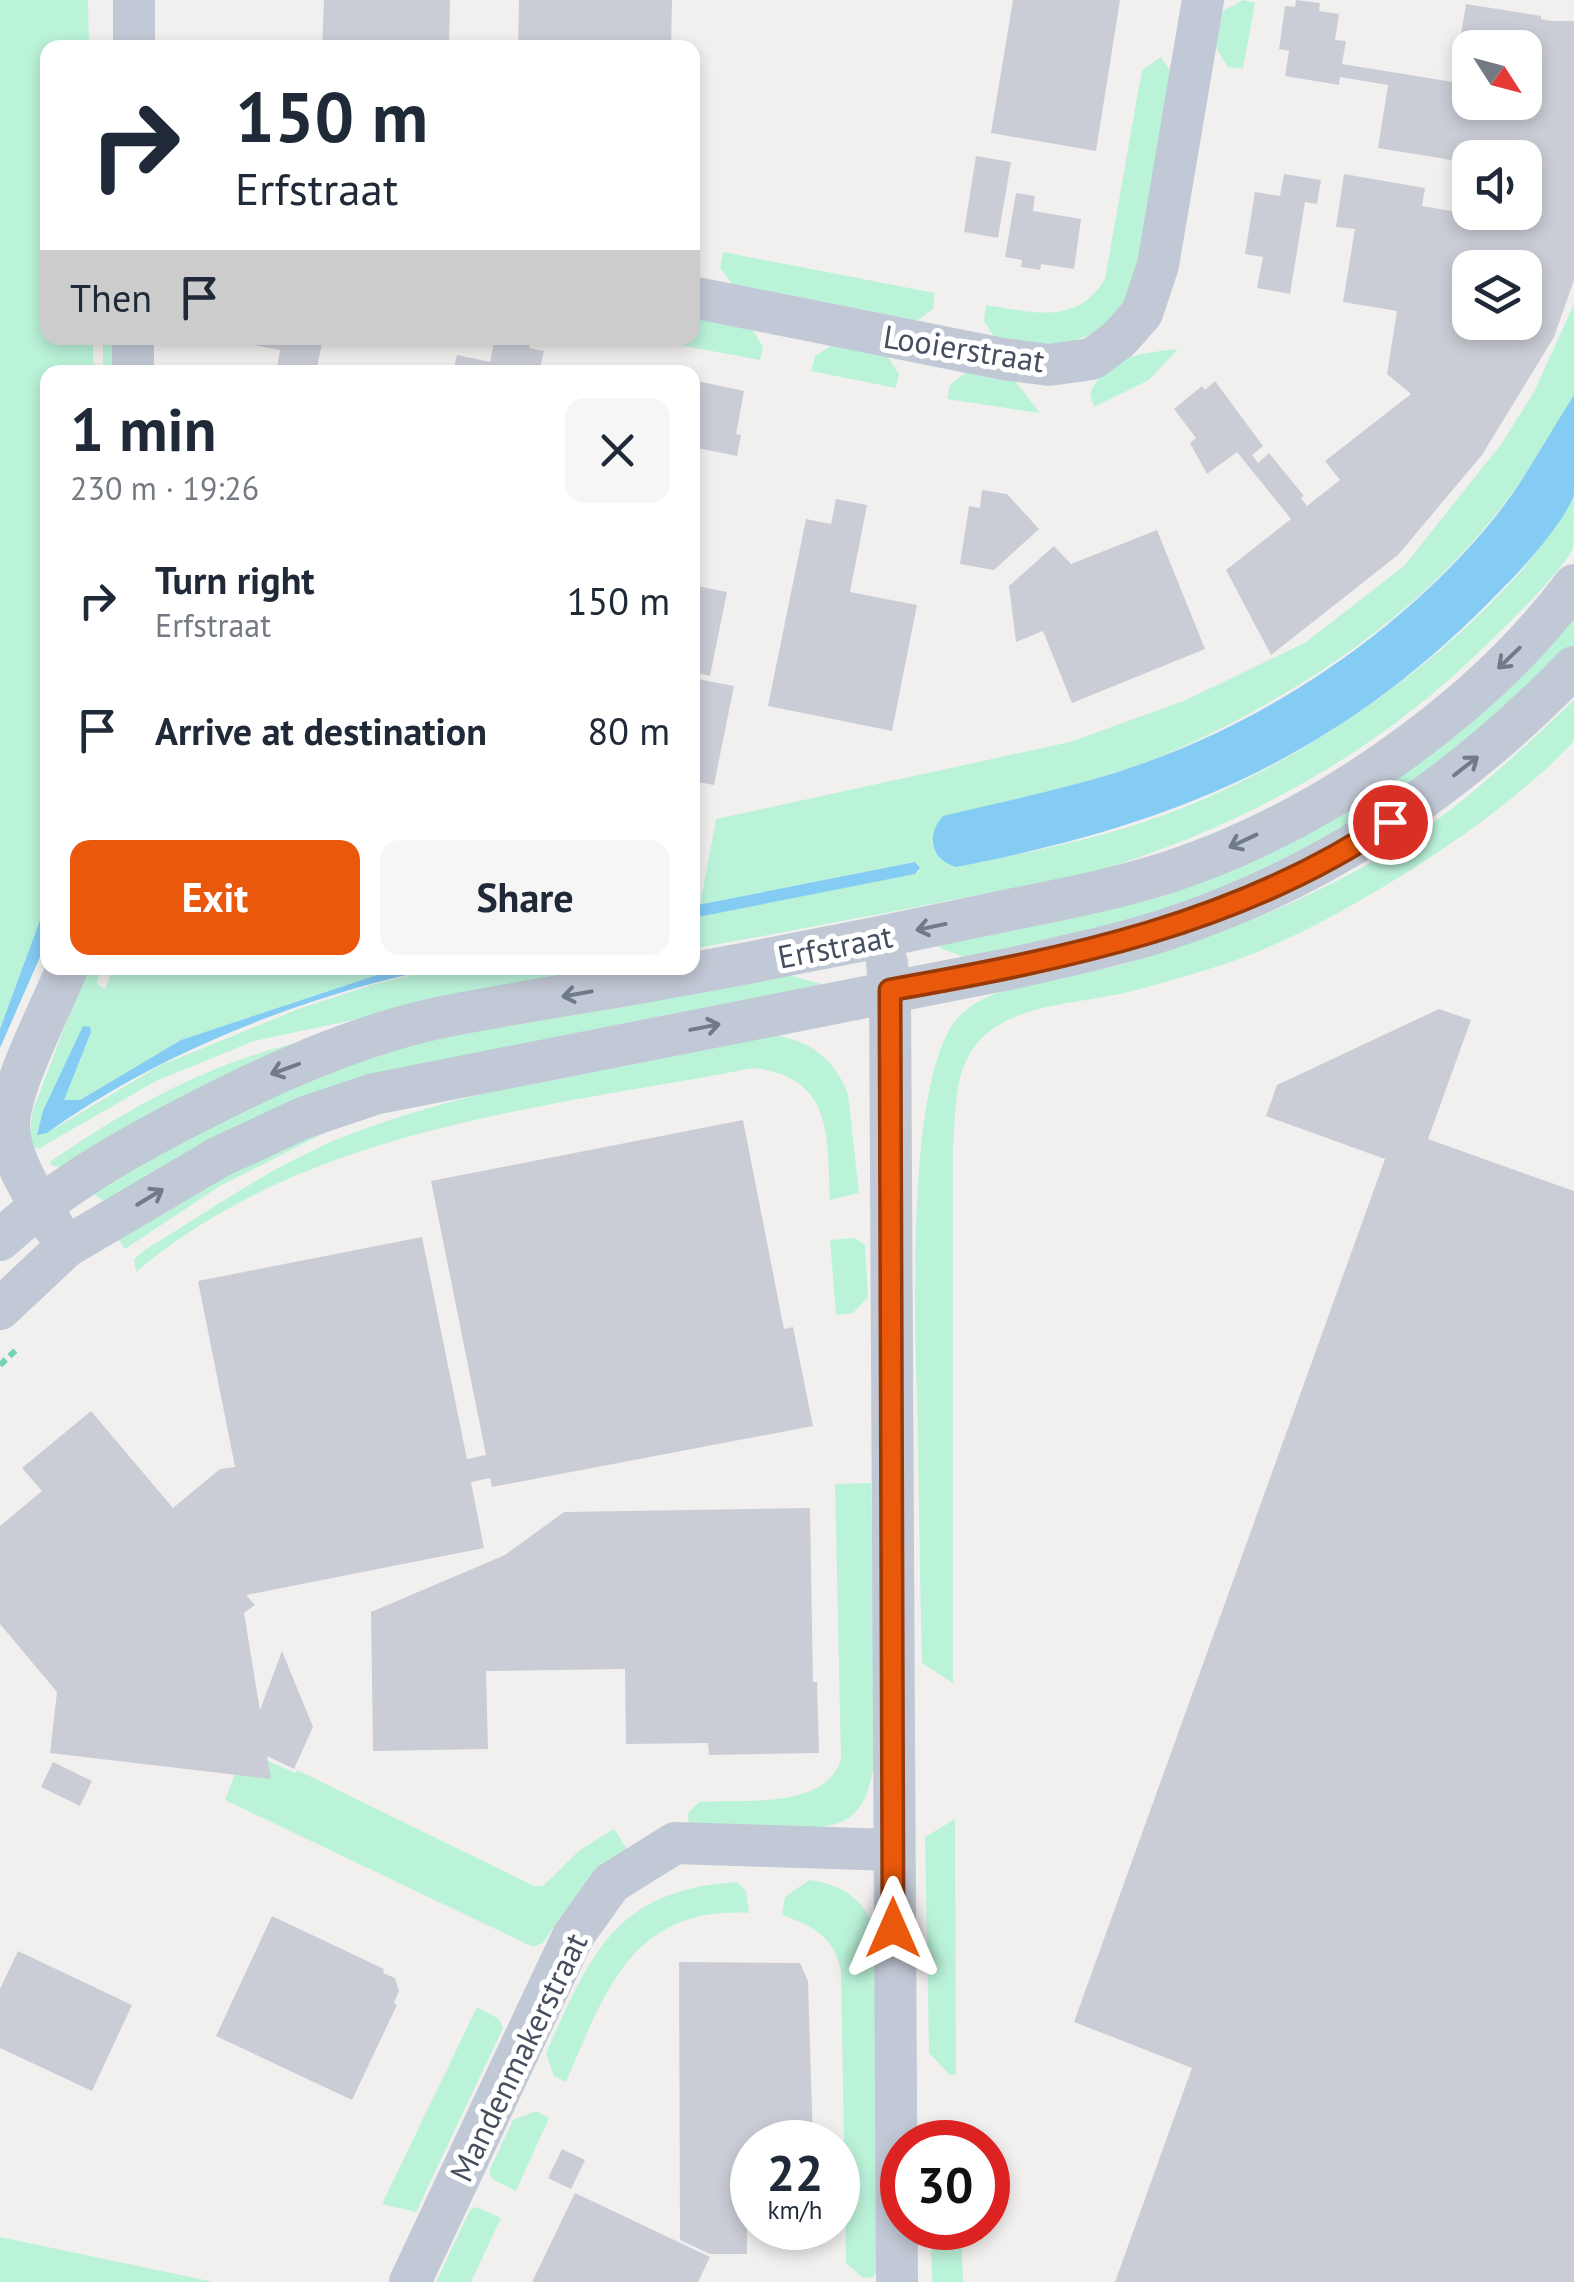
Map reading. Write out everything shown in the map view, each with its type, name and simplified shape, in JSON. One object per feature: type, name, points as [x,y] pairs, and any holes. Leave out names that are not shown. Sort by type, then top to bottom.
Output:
[{"type":"street","points":[[134,0],[134,40]]},
{"type":"street","name":"Looierstraat","points":[[700,299],[1002,360],[1048,365],[1092,359],[1119,339],[1142,312],[1158,266],[1203,0]]},
{"type":"street","name":"Erfstraat","points":[[700,971],[1066,898],[1171,871],[1286,821],[1397,753],[1458,705],[1512,656],[1574,585]]},
{"type":"street","name":"Erfstraat","points":[[0,1310],[66,1247],[219,1156],[303,1118],[374,1094],[1117,944],[1187,923],[1298,876],[1360,842],[1420,802],[1507,732],[1574,668]]},
{"type":"street","points":[[883,937],[890,990],[897,2282]]},
{"type":"street","points":[[64,975],[22,1074],[9,1127],[22,1171],[66,1247]]},
{"type":"street","name":"Erfstraat","points":[[0,1240],[39,1204],[111,1157],[264,1076],[432,1020],[677,975]]},
{"type":"street","name":"Mandenmakerstraat","points":[[410,2282],[573,1936],[611,1883],[675,1843],[892,1850]]},
{"type":"green space","points":[[0,0],[88,0],[89,40],[40,40],[40,345],[93,345],[93,363],[97,365],[40,365],[40,920],[0,1029]]},
{"type":"green space","points":[[1243,0],[1255,3],[1243,69],[1228,67],[1216,48],[1221,12]]},
{"type":"green space","points":[[1161,57],[1172,74],[1160,161],[1141,260],[1122,307],[1096,331],[1064,344],[1038,345],[995,338],[984,321],[986,305],[1036,312],[1067,310],[1094,294],[1105,279],[1142,70]]},
{"type":"green space","points":[[723,252],[935,293],[933,309],[915,322],[733,285],[720,268]]},
{"type":"green space","points":[[1574,304],[1574,395],[1546,444],[1478,536],[1398,614],[1354,648],[1260,707],[1150,761],[1062,790],[932,841],[940,857],[956,867],[1045,849],[1162,816],[1282,760],[1372,703],[1455,637],[1527,564],[1574,495],[1573,548],[1558,571],[1443,685],[1359,749],[1221,825],[1122,863],[1038,884],[700,948],[700,917],[919,872],[915,862],[700,905],[716,819],[1070,742],[1186,700],[1306,642],[1404,566],[1502,443],[1534,392]]},
{"type":"green space","points":[[700,318],[752,329],[763,347],[760,360],[679,345],[700,345]]},
{"type":"green space","points":[[103,345],[116,345],[116,365],[103,365]]},
{"type":"green space","points":[[833,345],[886,354],[899,374],[896,388],[811,371],[815,356]]},
{"type":"green space","points":[[1178,349],[1149,380],[1094,407],[1090,394],[1115,364],[1138,355]]},
{"type":"green space","points":[[968,371],[1016,382],[1040,413],[947,399],[950,385]]},
{"type":"green space","points":[[1574,605],[1574,650],[1426,785],[1216,899],[969,959],[940,948],[941,943],[1200,871]]},
{"type":"green space","points":[[1574,700],[1574,741],[1543,772],[1461,837],[1366,897],[1318,924],[1231,962],[1129,992],[1016,1016],[975,1046],[958,1087],[953,1148],[953,1683],[922,1663],[916,1220],[927,1100],[939,1053],[956,1020],[991,995],[1166,951],[1236,926],[1337,881],[1447,813]]},
{"type":"green space","points":[[784,974],[822,984],[584,1038],[105,1202],[93,1194],[212,1115],[403,1043]]},
{"type":"green space","points":[[84,975],[99,975],[97,984],[105,989],[110,975],[377,975],[181,1040],[80,1100],[63,1100],[91,1032],[83,1026],[37,1132],[47,1133],[159,1066],[301,1008],[372,985],[411,975],[564,975],[254,1041],[156,1081],[38,1149],[33,1147],[29,1135],[33,1110]]},
{"type":"green space","points":[[772,1035],[809,1046],[836,1070],[848,1094],[859,1193],[830,1200],[826,1133],[812,1098],[799,1084],[780,1074],[754,1068],[511,1112],[351,1155],[275,1185],[203,1224],[136,1272],[134,1259],[145,1250],[271,1172],[350,1134],[506,1088]]},
{"type":"green space","points":[[296,1043],[64,1168],[51,1165],[79,1143],[167,1091],[230,1063]]},
{"type":"green space","points":[[340,1125],[220,1186],[125,1249],[113,1232],[220,1167]]},
{"type":"green space","points":[[855,1238],[865,1245],[868,1297],[853,1313],[836,1315],[830,1240]]},
{"type":"green space","points":[[871,1483],[875,1754],[865,1797],[846,1819],[817,1828],[689,1830],[688,1813],[699,1802],[759,1801],[800,1794],[832,1776],[841,1760],[835,1484]]},
{"type":"green space","points":[[244,1750],[295,1773],[297,1770],[534,1886],[543,1886],[580,1850],[614,1829],[627,1849],[561,1916],[543,1943],[533,1947],[225,1800]]},
{"type":"green space","points":[[955,1819],[956,2075],[950,2075],[929,2053],[925,1837]]},
{"type":"green space","points":[[809,1880],[832,1885],[858,1902],[876,1931],[883,2263],[873,2277],[863,2278],[846,2263],[846,2250],[860,2250],[860,2120],[844,2120],[841,1970],[833,1949],[820,1934],[782,1915],[785,1897]]},
{"type":"green space","points":[[737,1882],[746,1891],[749,1913],[709,1915],[677,1924],[650,1940],[628,1961],[610,1987],[566,2082],[554,2076],[546,2053],[578,1985],[613,1933],[635,1913],[662,1898]]},
{"type":"green space","points":[[477,2007],[499,2019],[503,2028],[416,2212],[382,2204]]},
{"type":"green space","points":[[536,2111],[549,2118],[516,2191],[492,2179],[489,2171],[513,2120]]},
{"type":"green space","points":[[477,2207],[501,2218],[471,2282],[436,2282],[470,2210]]},
{"type":"green space","points":[[0,2237],[214,2282],[0,2282]]},
{"type":"green space","points":[[931,2250],[962,2250],[963,2282],[932,2282]]},
{"type":"water","points":[[1574,395],[1574,494],[1563,517],[1501,590],[1441,648],[1380,697],[1317,739],[1252,775],[1184,804],[1037,850],[956,867],[936,852],[934,831],[943,816],[1076,784],[1155,759],[1247,717],[1335,664],[1416,600],[1487,527]]},
{"type":"water","points":[[915,862],[920,868],[915,874],[700,917],[700,905]]},
{"type":"water","points":[[40,920],[40,957],[0,1048],[0,1029]]},
{"type":"water","points":[[377,975],[407,975],[337,994],[234,1031],[136,1078],[47,1133],[37,1135],[43,1111],[83,1026],[90,1027],[91,1032],[64,1100],[80,1100],[181,1040]]},
{"type":"building","points":[[324,0],[450,0],[449,40],[322,40]]},
{"type":"building","points":[[519,0],[672,0],[671,40],[518,40]]},
{"type":"building","points":[[1013,0],[1120,0],[1096,151],[991,133]]},
{"type":"building","points":[[1296,0],[1320,3],[1319,11],[1339,14],[1335,40],[1346,41],[1342,64],[1452,82],[1452,120],[1542,120],[1542,30],[1462,30],[1466,4],[1551,21],[1574,21],[1574,280],[1554,337],[1482,455],[1398,555],[1271,655],[1226,570],[1291,519],[1237,452],[1207,474],[1190,443],[1196,438],[1174,409],[1202,386],[1205,390],[1215,381],[1263,446],[1252,455],[1258,463],[1269,453],[1304,496],[1301,498],[1307,506],[1340,480],[1325,461],[1411,394],[1387,374],[1397,311],[1343,302],[1355,229],[1336,227],[1344,174],[1425,188],[1422,206],[1452,211],[1452,230],[1542,230],[1542,140],[1452,140],[1452,160],[1378,148],[1388,85],[1340,77],[1339,85],[1285,76],[1289,51],[1279,49],[1285,6],[1295,7]]},
{"type":"building","points":[[976,156],[1011,162],[998,238],[964,232]]},
{"type":"building","points":[[1284,174],[1321,180],[1317,204],[1305,202],[1290,294],[1257,288],[1263,257],[1245,254],[1255,192],[1280,196]]},
{"type":"building","points":[[1016,193],[1035,196],[1033,211],[1081,219],[1074,269],[1041,264],[1040,270],[1021,267],[1022,260],[1005,257]]},
{"type":"building","points":[[254,345],[322,345],[317,365],[277,365],[280,350]]},
{"type":"building","points":[[493,345],[530,345],[529,348],[544,351],[541,365],[455,365],[457,355],[490,362]]},
{"type":"building","points":[[700,382],[744,391],[736,434],[741,435],[737,456],[700,449]]},
{"type":"building","points":[[982,490],[1007,494],[1039,529],[994,570],[960,564],[969,506],[980,508]]},
{"type":"building","points":[[836,499],[867,505],[850,592],[917,605],[892,731],[768,706],[806,519],[831,524]]},
{"type":"building","points":[[1157,530],[1205,649],[1072,703],[1043,631],[1016,642],[1009,586],[1054,546],[1071,564]]},
{"type":"building","points":[[700,587],[727,592],[710,676],[700,674]]},
{"type":"building","points":[[700,680],[734,686],[714,785],[700,782]]},
{"type":"building","points":[[1439,1009],[1471,1020],[1428,1139],[1574,1191],[1574,2282],[1115,2282],[1192,2068],[1074,2022],[1385,1159],[1266,1116],[1277,1085]]},
{"type":"building","points":[[743,1120],[784,1329],[793,1327],[813,1426],[492,1487],[490,1478],[471,1482],[484,1548],[246,1595],[255,1605],[244,1613],[260,1710],[282,1651],[313,1727],[294,1769],[267,1756],[271,1779],[50,1753],[57,1692],[0,1624],[0,1526],[42,1491],[22,1468],[91,1411],[173,1508],[220,1469],[235,1467],[198,1281],[422,1237],[467,1459],[486,1455],[431,1181]]},
{"type":"building","points":[[810,1508],[813,1682],[817,1682],[819,1753],[709,1755],[708,1743],[626,1744],[625,1669],[486,1671],[488,1749],[373,1751],[371,1612],[505,1555],[564,1512]]},
{"type":"building","points":[[53,1762],[92,1781],[80,1806],[41,1787]]},
{"type":"building","points":[[272,1916],[384,1969],[383,1973],[395,1978],[399,1991],[394,2003],[397,2005],[352,2100],[216,2036]]},
{"type":"building","points":[[18,1951],[132,2005],[92,2091],[0,2048],[0,1989]]},
{"type":"building","points":[[679,1962],[800,1963],[808,1981],[812,2120],[730,2120],[730,2250],[747,2250],[747,2254],[710,2254],[680,2240]]},
{"type":"building","points":[[562,2149],[585,2160],[571,2189],[548,2178]]},
{"type":"building","points":[[575,2193],[710,2257],[698,2282],[532,2282]]},
{"type":"route","points":[[893,1928],[890,990],[1018,967],[1187,923],[1298,876],[1390,822]]}]
